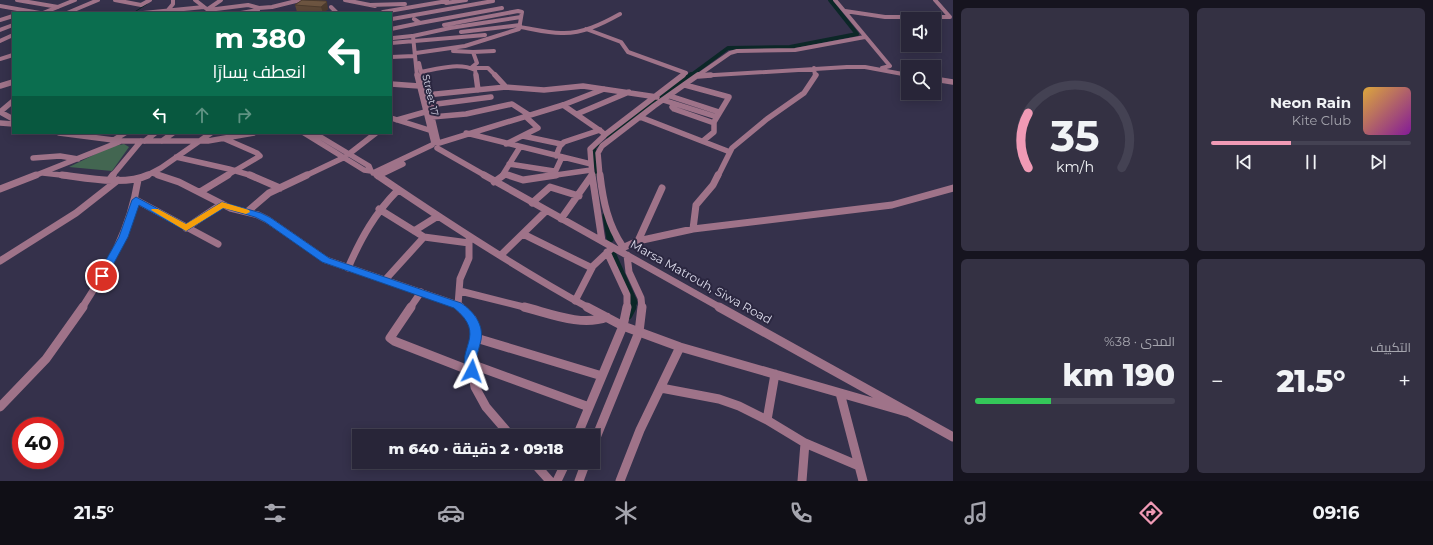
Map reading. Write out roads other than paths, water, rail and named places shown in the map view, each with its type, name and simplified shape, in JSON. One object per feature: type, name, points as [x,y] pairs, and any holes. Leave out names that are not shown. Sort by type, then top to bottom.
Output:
[{"type":"street","points":[[16,0],[58,7]]},
{"type":"street","points":[[0,12],[33,0]]},
{"type":"street","points":[[26,11],[51,0]]},
{"type":"street","points":[[46,12],[75,0]]},
{"type":"street","points":[[69,12],[98,0]]},
{"type":"street","points":[[115,0],[141,5],[150,0]]},
{"type":"street","points":[[168,10],[175,0]]},
{"type":"street","points":[[195,0],[204,7],[206,11]]},
{"type":"street","points":[[206,11],[221,0]]},
{"type":"street","points":[[248,5],[252,0]]},
{"type":"street","points":[[246,12],[297,2],[300,0]]},
{"type":"street","points":[[345,0],[377,7],[384,12],[466,0]]},
{"type":"street","points":[[370,6],[423,0]]},
{"type":"street","points":[[471,0],[508,20]]},
{"type":"street","points":[[392,17],[425,13],[492,0],[503,7],[392,29]]},
{"type":"street","points":[[835,0],[890,66],[872,68]]},
{"type":"street","points":[[844,11],[885,18],[950,17],[935,0]]},
{"type":"street","points":[[0,5],[7,2]]},
{"type":"street","points":[[412,2],[425,13],[450,28],[472,44]]},
{"type":"street","points":[[392,17],[446,2]]},
{"type":"street","points":[[436,20],[446,2]]},
{"type":"street","points":[[0,5],[33,12]]},
{"type":"street","points":[[206,11],[248,5],[252,7],[266,8]]},
{"type":"street","points":[[148,12],[152,8],[172,6]]},
{"type":"street","points":[[396,22],[482,6]]},
{"type":"street","points":[[148,12],[204,7]]},
{"type":"street","points":[[331,7],[336,12]]},
{"type":"street","points":[[392,57],[449,49],[472,44],[519,29],[522,12],[520,11],[444,25]]},
{"type":"street","points":[[450,12],[490,38]]},
{"type":"street","points":[[456,33],[520,26],[562,33],[586,29],[604,23],[620,14]]},
{"type":"street","points":[[0,20],[12,16]]},
{"type":"street","points":[[392,18],[413,37]]},
{"type":"street","points":[[392,43],[450,28],[521,18]]},
{"type":"street","points":[[414,19],[420,24]]},
{"type":"street","points":[[413,37],[430,22]]},
{"type":"street","points":[[0,30],[12,25]]},
{"type":"street","points":[[0,26],[12,28]]},
{"type":"street","points":[[586,29],[618,40],[623,43],[627,52],[686,73],[606,134],[590,149],[591,170],[602,241]]},
{"type":"street","points":[[392,33],[407,32]]},
{"type":"street","points":[[392,38],[462,37],[485,35]]},
{"type":"street","points":[[0,41],[12,36]]},
{"type":"street","name":"Street 17","points":[[413,37],[419,86],[429,130],[436,145]]},
{"type":"street","points":[[580,429],[623,326],[628,300],[615,249],[614,234],[609,222],[605,203],[599,151],[602,146],[730,52],[791,50],[865,37]]},
{"type":"street","points":[[449,49],[456,52],[494,51]]},
{"type":"street","points":[[473,52],[477,63],[473,68]]},
{"type":"street","name":"Street 17","points":[[415,54],[432,117],[436,145]]},
{"type":"street","points":[[0,59],[12,55]]},
{"type":"street","points":[[421,72],[463,66],[488,68],[506,87]]},
{"type":"street","points":[[696,76],[847,66],[872,68],[901,74]]},
{"type":"street","points":[[473,68],[480,90],[501,106]]},
{"type":"street","points":[[693,230],[696,205],[710,189],[730,152],[737,144],[767,119],[804,93],[815,78],[816,73],[814,68]]},
{"type":"street","points":[[0,78],[11,82]]},
{"type":"street","points":[[941,80],[953,82]]},
{"type":"street","points":[[0,86],[11,82]]},
{"type":"street","points":[[392,84],[419,86]]},
{"type":"street","points":[[685,85],[728,96],[717,118],[714,132],[703,142]]},
{"type":"street","points":[[426,95],[506,87],[544,90],[583,86],[666,98],[717,118]]},
{"type":"street","points":[[374,173],[466,133],[563,105],[605,88]]},
{"type":"street","points":[[577,114],[630,92]]},
{"type":"street","points":[[429,105],[491,98]]},
{"type":"street","points":[[666,98],[674,104],[672,108],[674,109],[717,118]]},
{"type":"street","points":[[12,102],[0,112],[12,118]]},
{"type":"street","points":[[432,117],[466,114],[515,104],[538,127],[506,144]]},
{"type":"street","points":[[563,105],[606,134]]},
{"type":"street","points":[[393,120],[425,112]]},
{"type":"street","points":[[640,117],[730,152]]},
{"type":"street","points":[[393,120],[429,130]]},
{"type":"street","points":[[0,123],[12,124]]},
{"type":"street","points":[[523,136],[561,144],[600,130]]},
{"type":"street","points":[[466,133],[559,156],[591,170]]},
{"type":"street","points":[[70,134],[112,141],[198,141],[225,139],[249,134]]},
{"type":"street","points":[[112,141],[123,134]]},
{"type":"street","points":[[0,261],[76,213],[114,180],[143,141],[154,134]]},
{"type":"street","points":[[162,141],[172,134]]},
{"type":"street","points":[[43,173],[114,180],[138,180],[152,173],[209,134]]},
{"type":"street","points":[[198,141],[228,134]]},
{"type":"street","points":[[306,134],[347,156]]},
{"type":"street","points":[[315,134],[364,170],[374,173],[438,216],[469,239],[501,255],[575,301],[623,326],[680,347],[910,413]]},
{"type":"street","points":[[247,212],[263,197],[347,156],[375,134]]},
{"type":"street","points":[[200,192],[258,158],[260,155],[225,139]]},
{"type":"street","points":[[0,189],[121,141]]},
{"type":"street","points":[[509,164],[556,170],[561,144]]},
{"type":"street","name":"Marsa Matrouh, Siwa Road","points":[[436,145],[494,182],[953,437]]},
{"type":"street","points":[[494,182],[505,174],[509,164],[520,147]]},
{"type":"street","points":[[33,158],[46,159],[54,155],[68,156],[78,159]]},
{"type":"street","points":[[176,157],[238,170],[260,178],[280,188]]},
{"type":"street","points":[[505,174],[523,180],[591,170]]},
{"type":"street","points":[[561,219],[579,196],[591,170]]},
{"type":"street","points":[[152,173],[179,182],[222,204],[268,220],[316,255],[326,260],[458,305],[472,319],[475,328],[476,338],[471,367],[476,388],[481,399],[505,429]]},
{"type":"street","points":[[0,407],[42,364],[72,323],[116,252],[126,230],[136,200],[138,180]]},
{"type":"street","points":[[532,203],[550,187],[579,196]]},
{"type":"street","points":[[638,241],[662,188]]},
{"type":"street","points":[[575,301],[592,268],[615,249],[638,241],[693,230],[766,219],[880,207],[907,202],[953,188]]},
{"type":"street","points":[[348,268],[364,233],[379,209],[398,190]]},
{"type":"street","points":[[136,200],[218,244]]},
{"type":"street","points":[[186,228],[222,204]]},
{"type":"street","points":[[379,209],[424,237],[469,239]]},
{"type":"street","points":[[501,255],[546,211]]},
{"type":"street","points":[[414,231],[438,216]]},
{"type":"street","points":[[523,234],[592,268]]},
{"type":"street","points":[[385,280],[424,237]]},
{"type":"street","points":[[458,305],[460,279],[469,258],[469,239]]},
{"type":"street","points":[[600,429],[639,332],[642,304],[641,298],[629,272],[627,255]]},
{"type":"street","points":[[460,291],[577,320],[597,321],[607,317]]},
{"type":"street","points":[[421,292],[390,338],[394,341],[590,407]]},
{"type":"street","points":[[476,338],[602,376]]},
{"type":"street","points":[[620,481],[640,430],[680,347]]},
{"type":"street","points":[[767,420],[775,374]]},
{"type":"street","points":[[661,388],[719,399],[767,420],[805,443],[859,466]]},
{"type":"street","points":[[840,393],[863,481]]},
{"type":"street","points":[[802,481],[805,443]]},
{"type":"street","points":[[539,469],[550,481]]},
{"type":"street","points":[[557,481],[563,469]]},
{"type":"street","points":[[579,481],[583,469]]},
{"type":"waterway","points":[[690,76],[728,48],[790,47],[857,34],[830,0]]},
{"type":"waterway","points":[[135,12],[147,4]]},
{"type":"waterway","points":[[662,97],[691,75]]},
{"type":"waterway","points":[[608,136],[657,99]]},
{"type":"waterway","points":[[598,143],[593,147],[598,174]]},
{"type":"waterway","points":[[606,216],[610,239]]},
{"type":"waterway","points":[[613,255],[634,302],[631,308]]},
{"type":"waterway","points":[[628,315],[632,307]]}]
